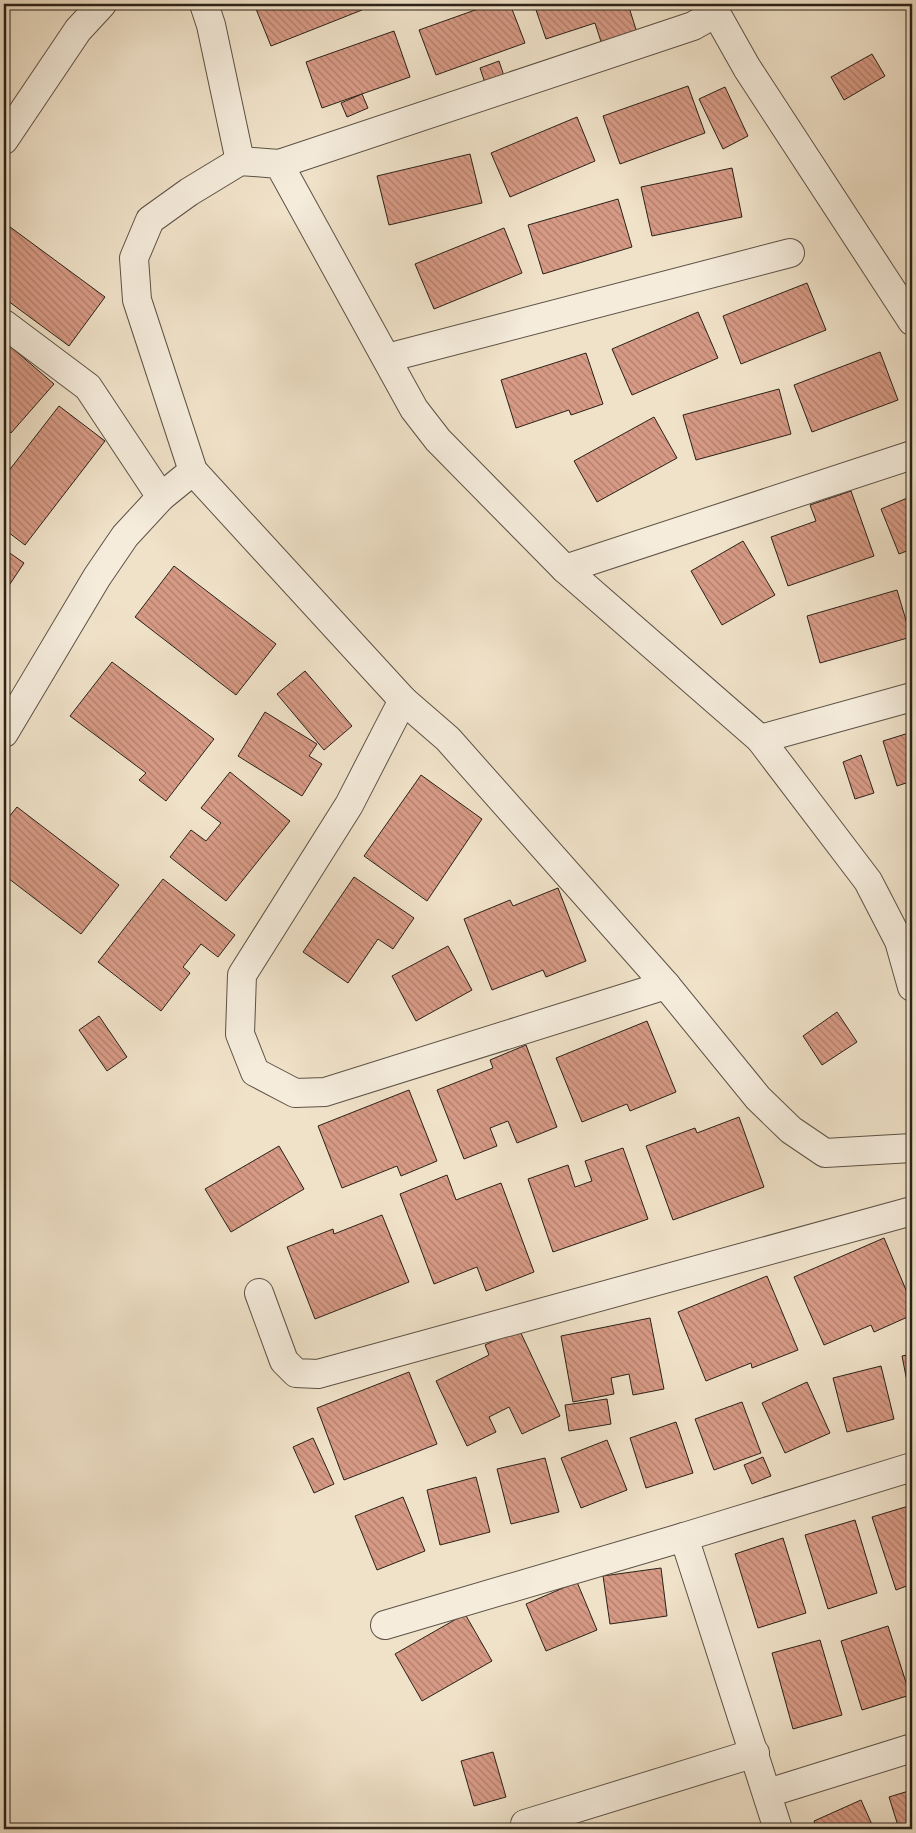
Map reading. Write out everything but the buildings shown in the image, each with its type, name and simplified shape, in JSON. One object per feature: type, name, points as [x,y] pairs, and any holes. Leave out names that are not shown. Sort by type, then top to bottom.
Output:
[{"type":"street","points":[[4,140],[78,30],[102,4]]},
{"type":"street","points":[[204,4],[211,25],[240,161]]},
{"type":"street","points":[[912,321],[747,68],[713,8],[693,26],[279,164],[240,161],[189,192],[150,220],[134,258],[137,300],[193,471],[403,700],[448,739],[666,985],[758,1098],[791,1130],[825,1153],[912,1148]]},
{"type":"street","points":[[279,164],[414,409],[438,440],[566,569],[760,739],[868,881],[906,938],[912,987]]},
{"type":"street","points":[[387,358],[790,253]]},
{"type":"street","points":[[4,324],[88,387],[161,497]]},
{"type":"street","points":[[566,569],[912,455]]},
{"type":"street","points":[[4,733],[97,577],[125,536],[161,497],[193,471]]},
{"type":"street","points":[[760,739],[912,697]]},
{"type":"street","points":[[403,700],[349,806],[242,975],[240,1034],[255,1072],[294,1093],[325,1092],[666,985]]},
{"type":"street","points":[[259,1293],[284,1361],[296,1373],[318,1374],[912,1211]]},
{"type":"street","points":[[385,1625],[684,1537],[912,1467]]},
{"type":"street","points":[[684,1537],[768,1793],[778,1829]]},
{"type":"street","points":[[768,1793],[912,1748]]},
{"type":"street","points":[[524,1824],[755,1753]]}]
